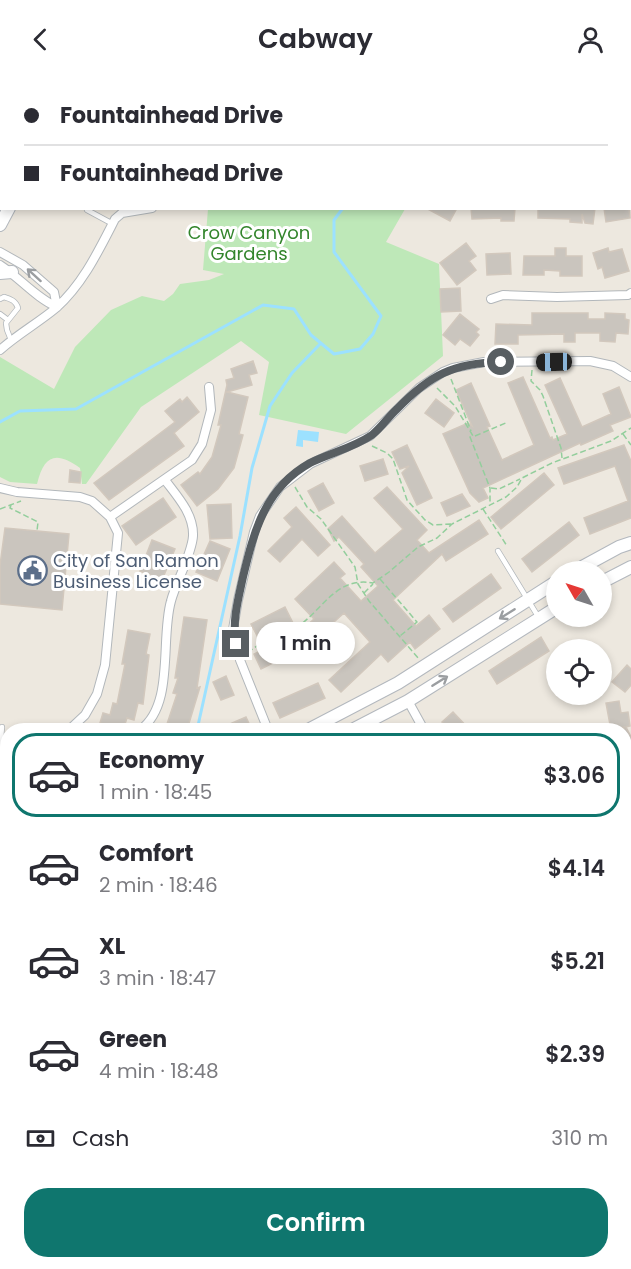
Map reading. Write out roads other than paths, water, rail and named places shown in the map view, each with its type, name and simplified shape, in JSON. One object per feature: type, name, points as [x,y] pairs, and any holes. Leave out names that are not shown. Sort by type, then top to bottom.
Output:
[{"type":"main road","points":[[0,225],[8,210]]},
{"type":"main road","points":[[593,561],[631,543]]},
{"type":"main road","points":[[612,577],[631,567]]},
{"type":"main road","points":[[321,723],[398,683],[546,589]]},
{"type":"main road","points":[[366,723],[408,701],[546,614]]},
{"type":"street","points":[[0,350],[57,307],[76,287],[113,224],[123,213],[140,210]]},
{"type":"street","points":[[0,252],[23,265],[54,292],[57,307]]},
{"type":"street","points":[[0,266],[45,302],[57,307]]},
{"type":"street","points":[[491,299],[503,295],[557,297],[628,295],[631,293]]},
{"type":"street","points":[[265,723],[240,660],[233,629],[250,549],[260,516],[280,487],[310,464],[360,442],[382,427],[405,400],[447,370],[484,362],[590,361],[613,366],[631,377]]},
{"type":"street","points":[[110,517],[192,460],[202,444],[211,410],[209,387]]},
{"type":"street","points":[[147,723],[155,714],[162,690],[168,615],[193,537],[192,523],[186,509],[165,480]]},
{"type":"street","points":[[0,488],[26,493],[80,497],[92,501],[110,517],[118,533],[105,665],[97,694],[79,723]]},
{"type":"street","points":[[408,701],[420,723]]},
{"type":"lane","points":[[87,210],[113,224]]},
{"type":"lane","points":[[0,299],[4,297],[13,300],[18,308],[8,320],[7,330],[11,340]]},
{"type":"lane","points":[[0,314],[8,320]]},
{"type":"lane","points":[[498,551],[539,618]]},
{"type":"water","points":[[298,430],[319,432],[318,442],[303,440],[303,447],[296,446]]},
{"type":"waterway","points":[[0,422],[20,411],[76,409],[263,305],[294,309],[311,335],[334,354],[360,349],[373,334],[381,316],[334,252],[334,220],[342,210]]},
{"type":"waterway","points":[[199,723],[240,536],[252,468],[270,406],[292,373],[320,344]]},
{"type":"place","name":"City of San Ramon Business License","points":[[32,570]]},
{"type":"park label","name":"Crow Canyon Gardens","points":[[249,242]]}]
